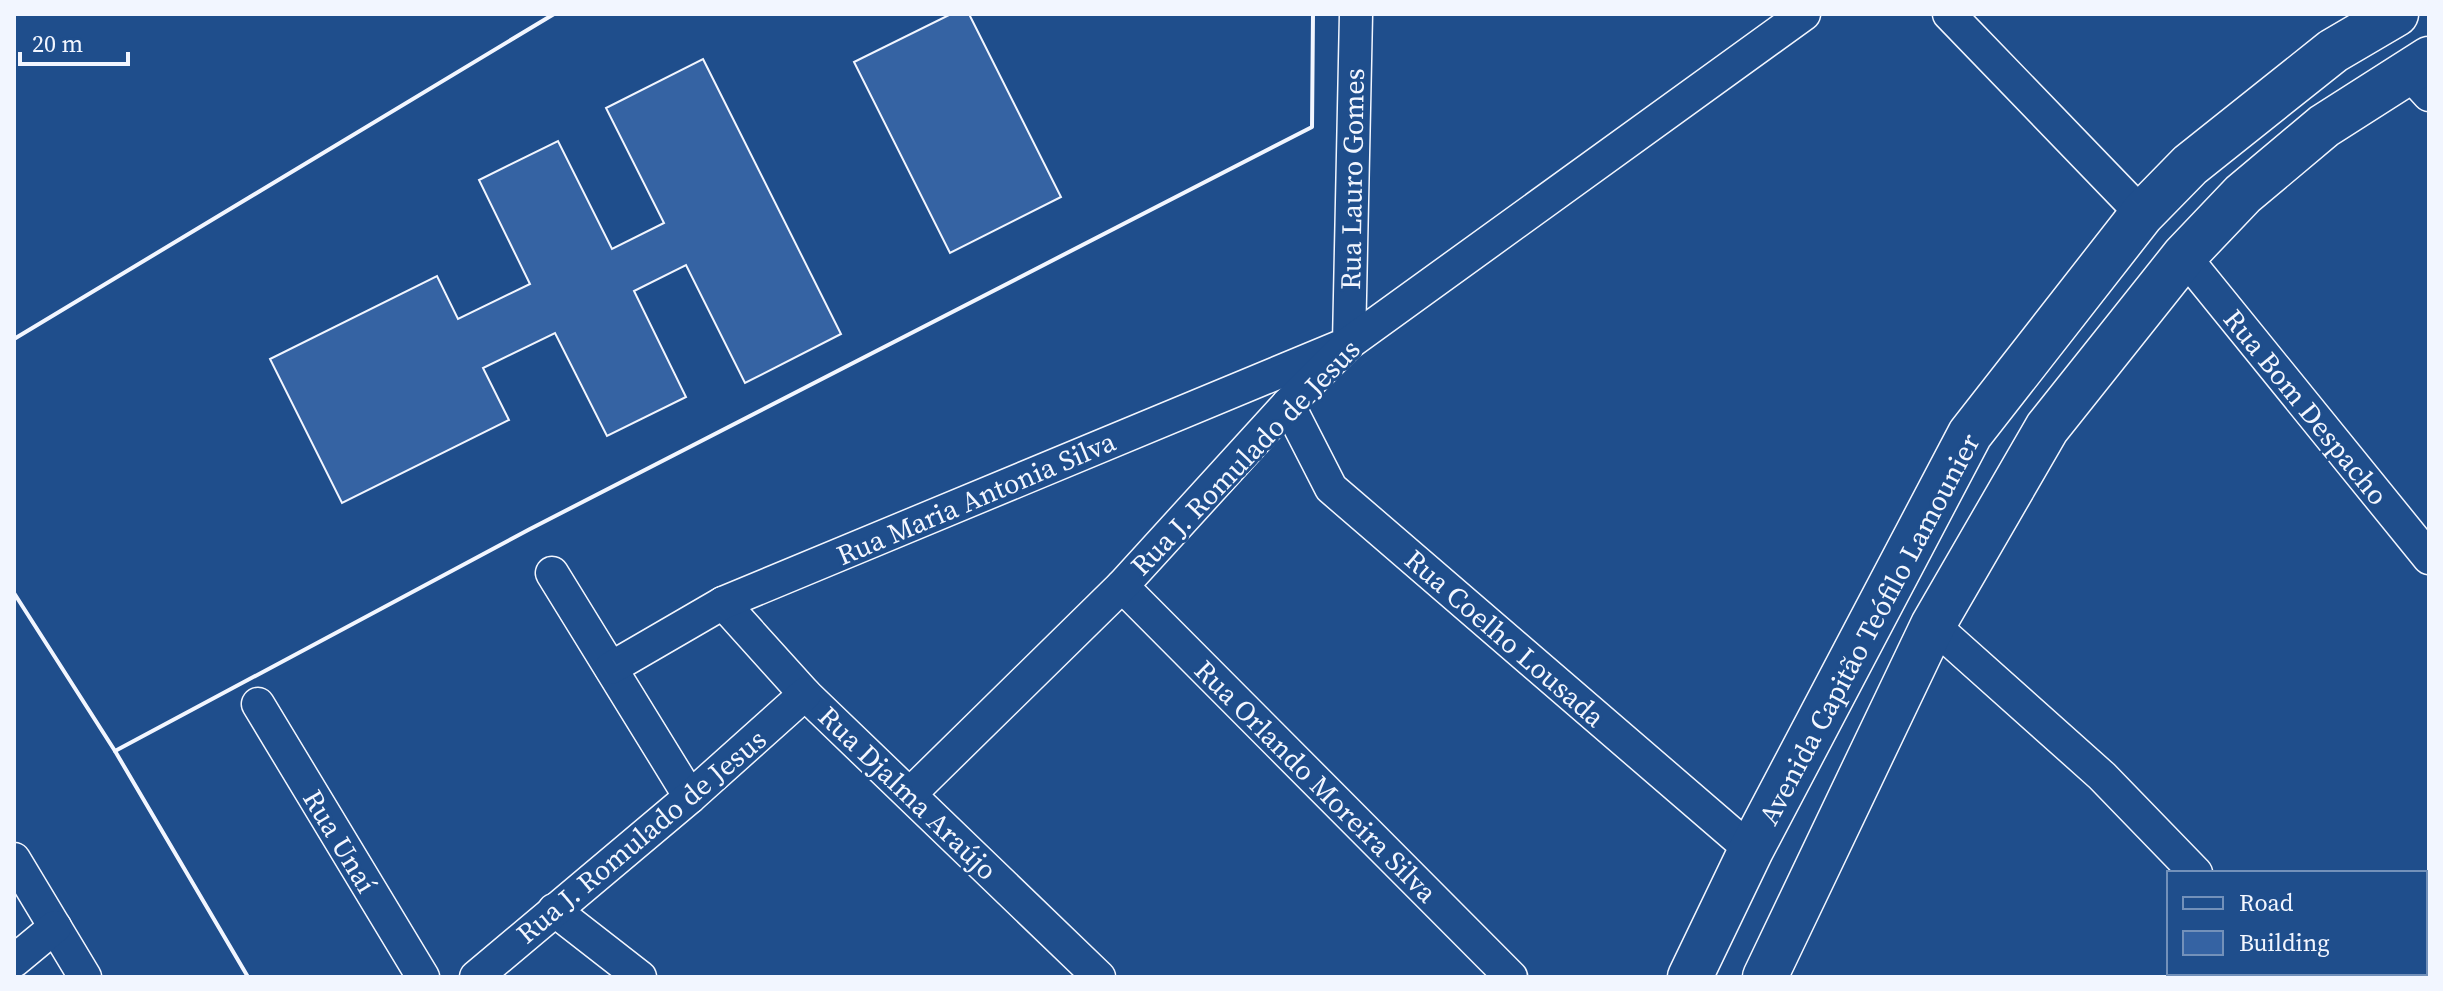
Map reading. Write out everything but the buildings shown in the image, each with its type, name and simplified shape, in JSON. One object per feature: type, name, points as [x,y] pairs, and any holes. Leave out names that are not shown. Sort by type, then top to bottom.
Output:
[{"type":"main road","name":"Avenida Capitão Teófilo Lamounier","points":[[1690,977],[1751,850],[1970,434],[2142,214],[2190,165],[2333,51],[2396,14]]},
{"type":"main road","name":"Avenida Capitão Teófilo Lamounier","points":[[1765,977],[1933,625],[2047,428],[2184,256],[2243,194],[2324,126],[2422,75]]},
{"type":"street","name":"Rua Lauro Gomes","points":[[1349,343],[1356,14]]},
{"type":"street","name":"Rua J. Romulado de Jesus","points":[[910,794],[1122,586],[1288,404],[1349,343],[1804,14]]},
{"type":"street","points":[[1949,14],[2142,214]]},
{"type":"street","name":"Rua Bom Despacho","points":[[2184,256],[2429,558]]},
{"type":"street","name":"Rua Maria Antonia Silva","points":[[611,668],[723,603],[1349,343]]},
{"type":"street","name":"Rua Coelho Lousada","points":[[1288,404],[1331,488],[1751,850]]},
{"type":"street","points":[[552,573],[690,797]]},
{"type":"street","name":"Rua Orlando Moreira Silva","points":[[1122,586],[1511,977]]},
{"type":"street","name":"Rua Djalma Araújo","points":[[723,603],[805,694],[1099,977]]},
{"type":"street","points":[[1933,625],[2102,776],[2194,871]]},
{"type":"street","name":"Rua J. Romulado de Jesus","points":[[476,977],[690,797],[805,694]]},
{"type":"street","name":"Rua Unaí","points":[[258,704],[423,977]]},
{"type":"street","points":[[14,859],[85,977]]},
{"type":"street","points":[[554,910],[640,977]]},
{"type":"street","points":[[14,961],[55,927]]},
{"type":"wall","points":[[14,339],[554,14]]},
{"type":"wall","points":[[115,751],[530,529],[1312,127],[1313,14]]},
{"type":"wall","points":[[14,593],[115,751],[248,977]]}]
